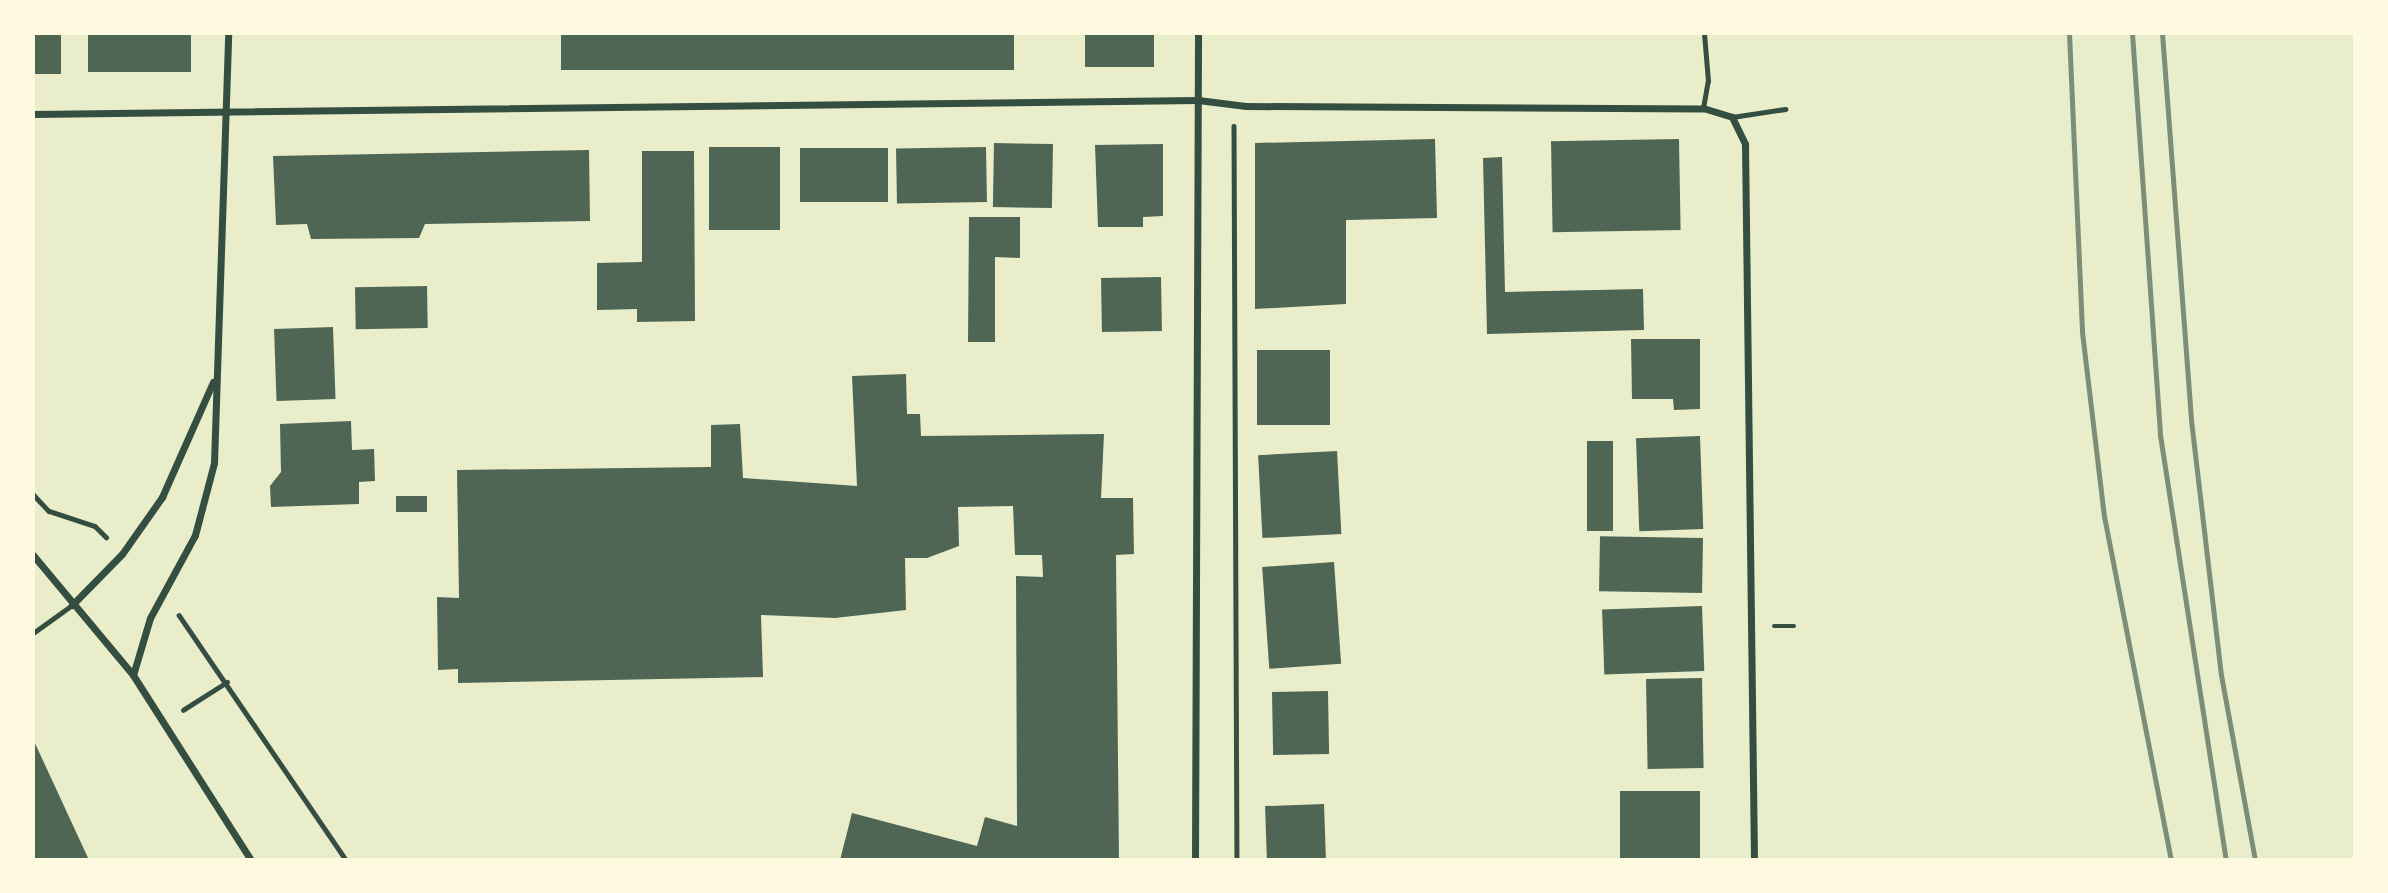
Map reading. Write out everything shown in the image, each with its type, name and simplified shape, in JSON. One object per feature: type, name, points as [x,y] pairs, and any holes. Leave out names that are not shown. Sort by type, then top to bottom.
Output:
[{"type":"street","points":[[133,675],[163,593],[205,505],[214,463],[215,378],[229,114],[229,33]]},
{"type":"street","points":[[1195,860],[1198,33]]},
{"type":"street","points":[[33,114],[229,114],[1198,100],[1239,106],[1703,108],[1732,117],[1745,144],[1754,860]]},
{"type":"street","points":[[72,605],[122,554],[162,497],[215,378]]},
{"type":"street","points":[[33,555],[133,675],[251,860]]},
{"type":"lane","points":[[1703,108],[1708,81],[1704,33]]},
{"type":"lane","points":[[1732,117],[1785,109]]},
{"type":"lane","points":[[33,633],[72,605]]},
{"type":"path","points":[[1237,860],[1230,138],[1239,106]]},
{"type":"path","points":[[33,494],[49,511],[95,526],[122,554]]},
{"type":"path","points":[[163,593],[227,682],[346,860]]},
{"type":"path","points":[[163,723],[227,682]]},
{"type":"building","points":[[33,33],[61,33],[61,74],[33,74]]},
{"type":"building","points":[[88,33],[191,33],[191,72],[88,72]]},
{"type":"building","points":[[561,33],[1014,33],[1014,70],[561,70]]},
{"type":"building","points":[[1085,33],[1154,33],[1154,67],[1085,67]]},
{"type":"building","points":[[1435,139],[1437,218],[1346,220],[1346,304],[1255,309],[1255,143]]},
{"type":"building","points":[[1679,139],[1681,230],[1553,232],[1551,141]]},
{"type":"building","points":[[994,143],[1053,144],[1052,208],[993,207]]},
{"type":"building","points":[[1163,144],[1163,216],[1143,217],[1143,227],[1098,227],[1095,145]]},
{"type":"building","points":[[709,147],[780,147],[780,230],[709,230]]},
{"type":"building","points":[[986,147],[987,202],[897,204],[896,149]]},
{"type":"building","points":[[800,148],[888,148],[888,202],[800,202]]},
{"type":"building","points":[[589,150],[590,221],[425,224],[419,238],[311,239],[307,224],[276,225],[273,156]]},
{"type":"building","points":[[642,151],[694,151],[695,321],[637,322],[637,309],[597,310],[597,263],[642,262]]},
{"type":"building","points":[[1502,157],[1505,292],[1643,289],[1644,330],[1487,334],[1483,158]]},
{"type":"building","points":[[969,217],[1020,217],[1020,258],[995,257],[995,342],[968,342]]},
{"type":"building","points":[[1161,277],[1162,331],[1102,332],[1101,278]]},
{"type":"building","points":[[427,286],[428,328],[356,329],[355,287]]},
{"type":"building","points":[[333,327],[336,399],[277,401],[274,329]]},
{"type":"building","points":[[1631,339],[1700,339],[1700,409],[1674,410],[1673,399],[1632,399]]},
{"type":"building","points":[[1257,350],[1330,350],[1330,425],[1257,425]]},
{"type":"building","points":[[906,374],[907,414],[920,414],[921,436],[1104,434],[1101,498],[1133,498],[1134,554],[1116,555],[1119,860],[840,860],[852,813],[977,846],[985,817],[1017,826],[1016,576],[1043,577],[1042,555],[1015,555],[1013,506],[958,507],[959,546],[927,558],[905,558],[906,610],[835,618],[761,615],[763,677],[458,683],[458,669],[438,670],[437,597],[459,598],[457,470],[711,467],[711,425],[740,424],[743,478],[857,486],[852,376]]},
{"type":"building","points":[[351,421],[352,450],[374,449],[375,481],[359,482],[359,504],[271,507],[270,486],[281,472],[280,424]]},
{"type":"building","points":[[1700,436],[1703,529],[1639,531],[1636,438]]},
{"type":"building","points":[[1587,441],[1613,441],[1613,531],[1587,531]]},
{"type":"building","points":[[1337,451],[1341,534],[1262,538],[1258,455]]},
{"type":"building","points":[[396,496],[427,496],[427,512],[396,512]]},
{"type":"building","points":[[1600,536],[1703,538],[1702,593],[1599,591]]},
{"type":"building","points":[[1334,562],[1341,664],[1269,669],[1262,567]]},
{"type":"building","points":[[1702,606],[1704,671],[1604,674],[1602,609]]},
{"type":"building","points":[[1702,678],[1704,768],[1648,769],[1646,679]]},
{"type":"building","points":[[1328,691],[1329,754],[1273,755],[1272,692]]},
{"type":"building","points":[[33,739],[89,860],[33,860]]},
{"type":"building","points":[[1620,791],[1700,791],[1700,860],[1620,860]]},
{"type":"building","points":[[1324,804],[1326,860],[1267,860],[1265,806]]},
{"type":"railway","points":[[2069,33],[2082,332],[2104,516],[2171,860]]},
{"type":"railway","points":[[2132,33],[2160,435],[2226,860]]},
{"type":"railway","points":[[2162,33],[2191,420],[2221,675],[2255,860]]}]
